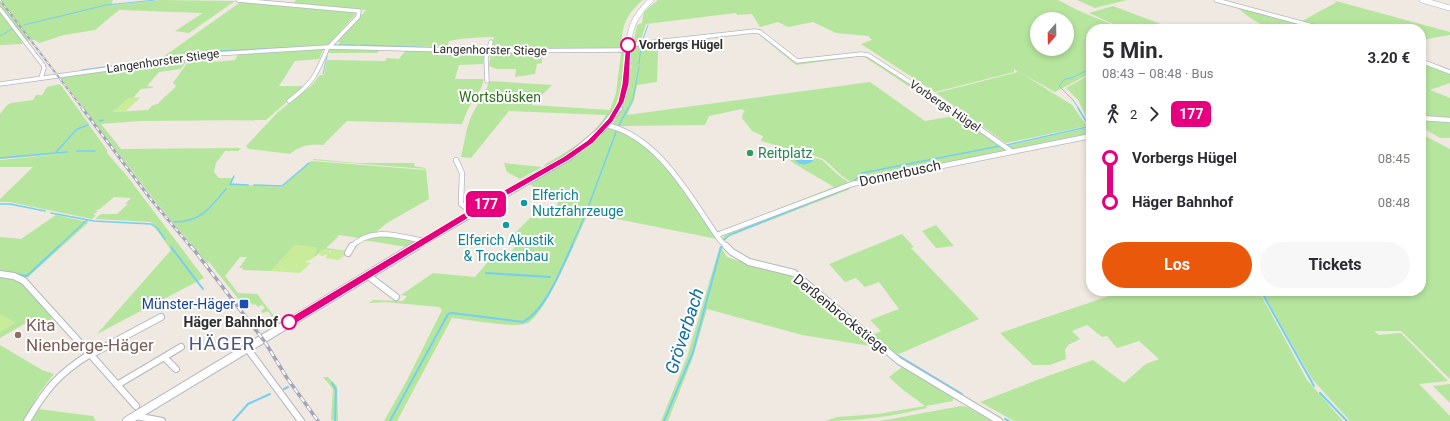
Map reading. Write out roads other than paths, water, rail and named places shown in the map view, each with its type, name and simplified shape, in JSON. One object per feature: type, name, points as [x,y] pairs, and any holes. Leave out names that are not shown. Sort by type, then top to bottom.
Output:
[{"type":"main road","points":[[127,421],[472,212],[572,155],[590,141],[606,125],[618,109],[624,94],[628,48],[634,19],[642,8],[651,0]]},
{"type":"main road","points":[[1422,0],[1450,8]]},
{"type":"street","points":[[238,0],[359,12],[358,16],[328,47],[315,77],[308,86],[289,101]]},
{"type":"street","points":[[1216,0],[1305,24]]},
{"type":"street","points":[[0,9],[43,65],[44,68],[41,78]]},
{"type":"street","name":"Vorbergs Hügel","points":[[628,48],[753,31],[760,32],[793,60],[798,61],[866,54],[929,93],[1011,151]]},
{"type":"street","points":[[487,81],[486,63],[491,42]]},
{"type":"street","name":"Langenhorster Stiege","points":[[0,84],[215,54],[328,47],[488,51],[628,48]]},
{"type":"street","points":[[1426,63],[1450,72]]},
{"type":"street","points":[[1426,118],[1450,120]]},
{"type":"street","name":"Derßenbrockstiege","points":[[606,125],[616,127],[640,140],[664,160],[717,235],[728,248],[742,259],[794,273],[899,361],[999,421]]},
{"type":"street","name":"Donnerbusch","points":[[717,235],[852,184],[1086,137]]},
{"type":"street","points":[[456,160],[462,173],[461,204],[472,212]]},
{"type":"street","points":[[348,253],[349,249],[360,238],[374,234],[424,241]]},
{"type":"street","points":[[0,274],[14,276],[24,281],[136,406]]},
{"type":"street","points":[[367,275],[396,297]]},
{"type":"street","points":[[27,421],[40,398],[55,378],[68,367],[161,316]]},
{"type":"street","points":[[117,385],[181,347]]},
{"type":"street","points":[[247,348],[301,421]]},
{"type":"street","points":[[164,357],[176,369]]},
{"type":"street","points":[[136,416],[162,421]]},
{"type":"water","points":[[795,154],[804,155],[813,159],[813,161],[807,164],[799,163],[792,157]]},
{"type":"waterway","points":[[24,25],[106,5],[155,0]]},
{"type":"waterway","points":[[642,42],[648,25]]},
{"type":"waterway","points":[[0,36],[12,29]]},
{"type":"waterway","points":[[334,45],[355,45]]},
{"type":"waterway","points":[[361,45],[442,48]]},
{"type":"waterway","points":[[163,59],[219,51],[322,46]]},
{"type":"waterway","points":[[639,64],[641,46]]},
{"type":"waterway","points":[[451,48],[480,49]]},
{"type":"waterway","points":[[494,49],[548,49]]},
{"type":"waterway","points":[[323,74],[327,56]]},
{"type":"waterway","points":[[82,70],[153,60]]},
{"type":"waterway","points":[[628,109],[633,99],[639,67]]},
{"type":"waterway","name":"Gröverbach","points":[[1079,109],[1073,100],[1059,86],[1065,79],[1072,78],[1086,71]]},
{"type":"waterway","points":[[619,125],[628,108]]},
{"type":"waterway","name":"Gröverbach","points":[[1078,108],[1086,121]]},
{"type":"waterway","points":[[56,152],[77,129],[88,125]]},
{"type":"waterway","name":"Gröverbach","points":[[1007,145],[1086,127]]},
{"type":"waterway","points":[[586,213],[616,132]]},
{"type":"waterway","name":"Gröverbach","points":[[854,181],[862,173],[1000,146]]},
{"type":"waterway","points":[[77,151],[95,151]]},
{"type":"waterway","points":[[0,158],[67,152]]},
{"type":"waterway","points":[[254,185],[282,186],[309,163]]},
{"type":"waterway","points":[[230,184],[234,176]]},
{"type":"waterway","points":[[230,184],[248,185]]},
{"type":"waterway","name":"Gröverbach","points":[[724,240],[730,235],[850,187]]},
{"type":"waterway","points":[[174,222],[191,220],[198,217],[210,208],[226,189]]},
{"type":"waterway","points":[[0,204],[10,204],[45,211]]},
{"type":"waterway","points":[[51,213],[94,221],[151,224],[157,228],[165,239]]},
{"type":"waterway","points":[[571,247],[584,218]]},
{"type":"waterway","points":[[58,247],[87,220]]},
{"type":"waterway","points":[[6,272],[27,276],[59,246]]},
{"type":"waterway","points":[[390,421],[448,314],[452,313],[523,322],[531,316],[546,299],[572,246]]},
{"type":"waterway","points":[[171,247],[203,289]]},
{"type":"waterway","name":"Gröverbach","points":[[664,421],[693,352],[721,247]]},
{"type":"waterway","points":[[486,273],[550,277]]},
{"type":"waterway","points":[[1264,296],[1314,386]]},
{"type":"waterway","points":[[894,353],[962,394]]},
{"type":"waterway","points":[[332,383],[336,390],[335,421]]},
{"type":"waterway","points":[[284,389],[288,387]]},
{"type":"waterway","points":[[1320,393],[1347,421]]},
{"type":"waterway","points":[[233,421],[248,404],[270,394]]},
{"type":"waterway","points":[[1005,419],[1009,421]]},
{"type":"railway","points":[[0,0],[83,109]]},
{"type":"railway","points":[[82,108],[150,198],[191,247]]},
{"type":"railway","points":[[191,246],[265,342],[287,378],[318,421]]},
{"type":"place","name":"Vorbergs Hügel","points":[[628,45]]},
{"type":"place","name":"Reitplatz","points":[[750,153]]},
{"type":"place","name":"Elferich Nutzfahrzeuge","points":[[524,203]]},
{"type":"place","name":"Elferich Akustik & Trockenbau","points":[[506,225]]},
{"type":"place","name":"Münster-Häger","points":[[244,304]]},
{"type":"place","name":"Häger Bahnhof","points":[[289,322]]},
{"type":"place","name":"Kita Nienberge-Häger","points":[[18,335]]},
{"type":"district","name":"HÄGER","points":[[222,343]]},
{"type":"park label","name":"Wortsbüsken","points":[[500,97]]}]
